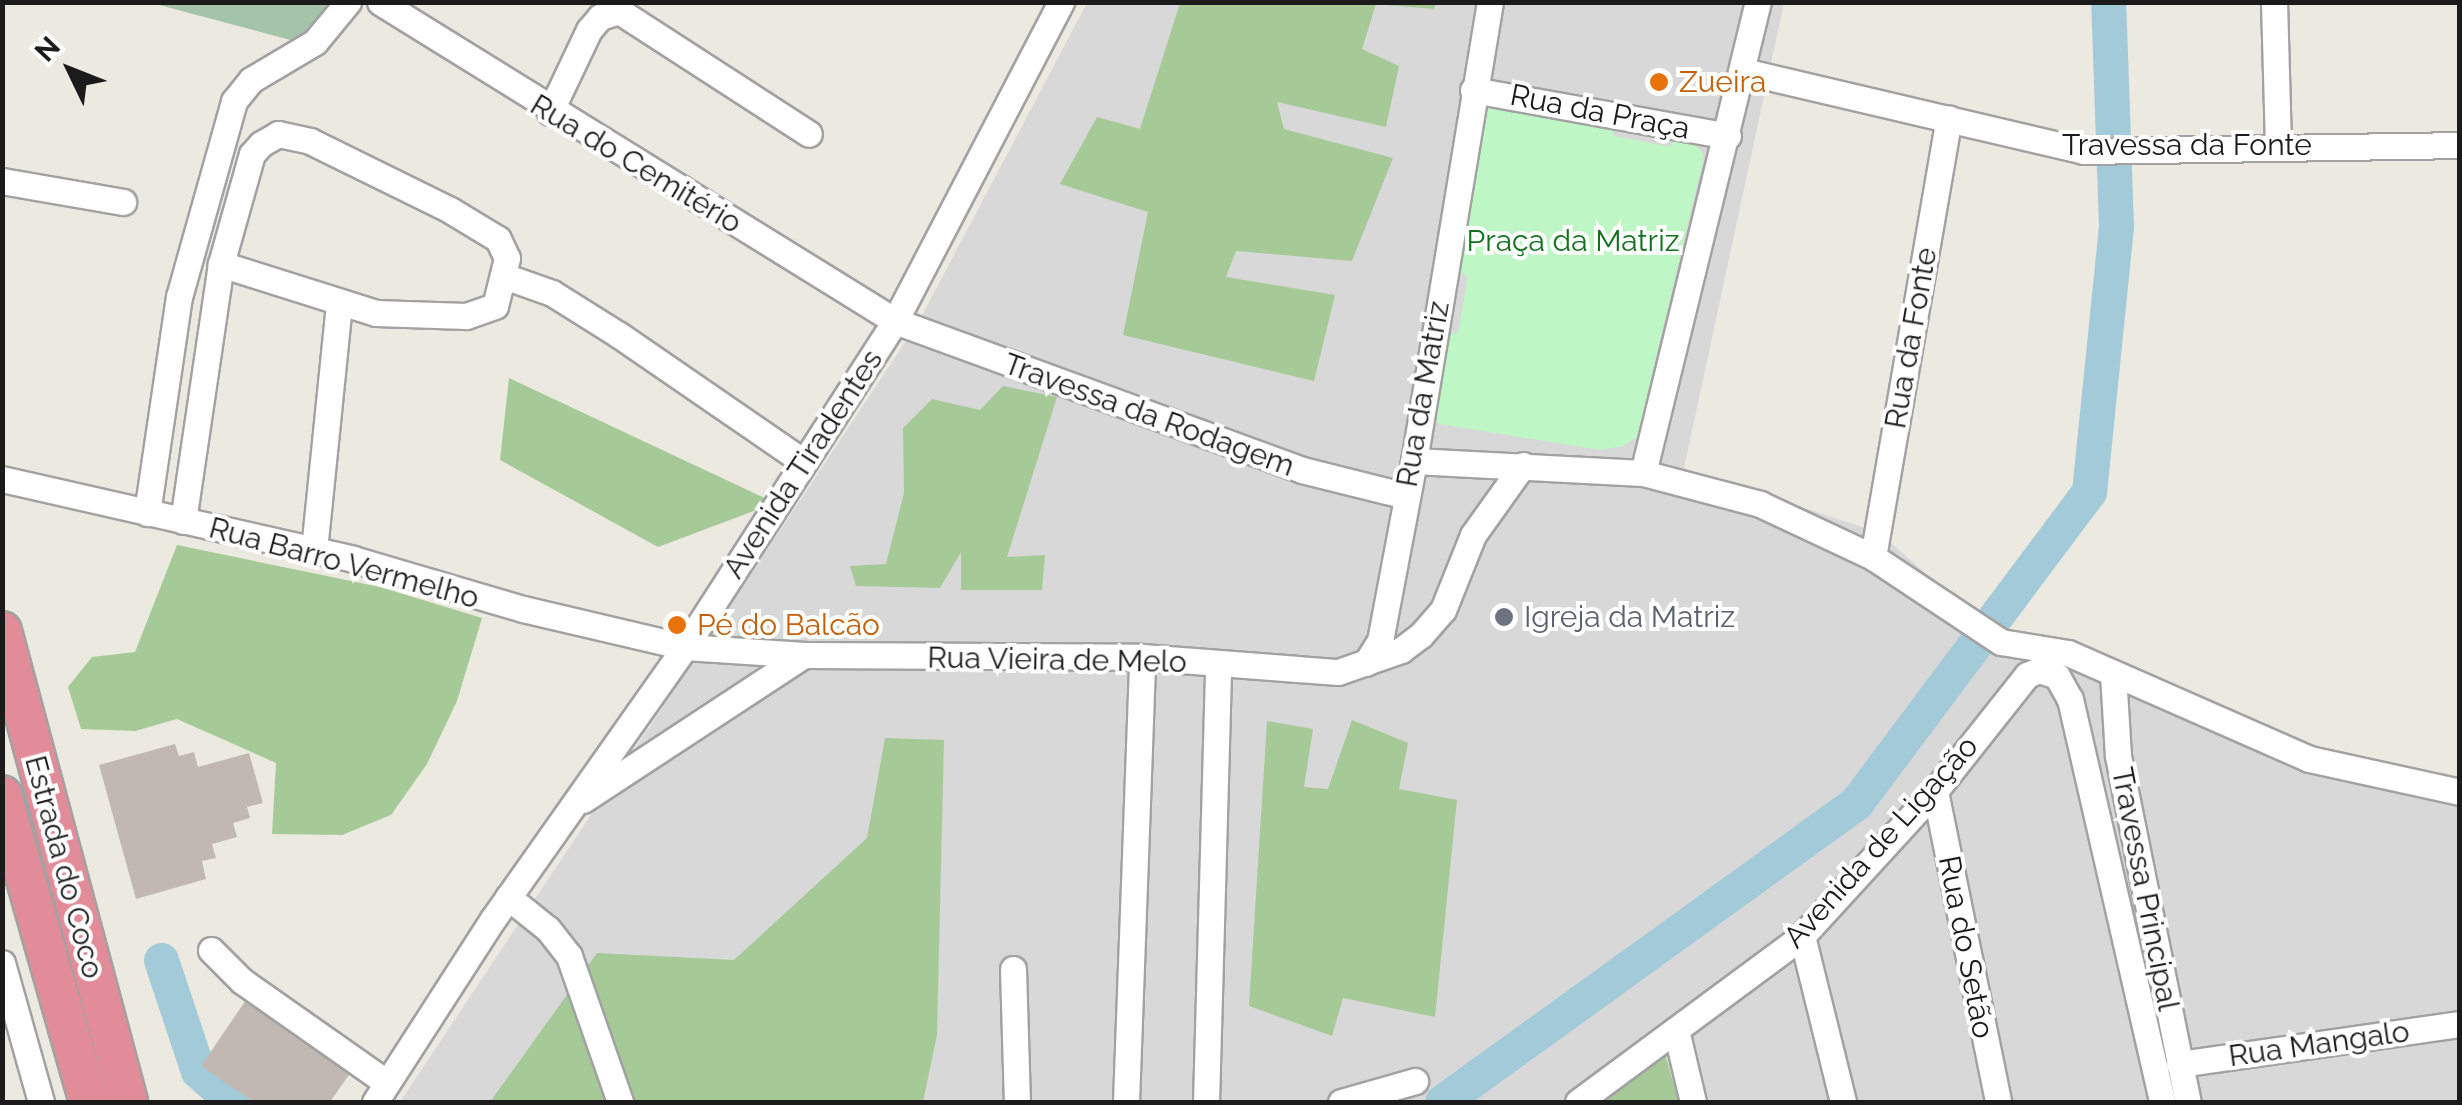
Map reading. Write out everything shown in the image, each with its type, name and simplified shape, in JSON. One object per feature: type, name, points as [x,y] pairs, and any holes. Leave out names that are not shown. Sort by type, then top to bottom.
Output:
[{"type":"highway","name":"Estrada do Coco","points":[[2,631],[128,1102]]},
{"type":"highway","name":"Estrada do Coco","points":[[2,795],[88,1102]]},
{"type":"street","points":[[147,513],[179,297],[234,100],[250,80],[315,42],[348,2]]},
{"type":"street","name":"Rua do Cemitério","points":[[380,2],[550,112],[896,321]]},
{"type":"street","name":"Avenida Tiradentes","points":[[381,1093],[508,897],[685,646],[896,321],[1061,2]]},
{"type":"street","name":"Rua da Matriz","points":[[1366,663],[1380,641],[1414,461],[1472,90],[1490,2]]},
{"type":"street","points":[[1643,473],[1758,2]]},
{"type":"street","points":[[2274,2],[2278,146]]},
{"type":"street","points":[[550,112],[590,30],[600,17],[618,11],[808,134]]},
{"type":"street","name":"Travessa da Fonte","points":[[1743,71],[2083,151],[2460,144]]},
{"type":"street","name":"Rua da Praça","points":[[1472,90],[1728,136]]},
{"type":"street","name":"Rua da Fonte","points":[[1874,556],[1949,119]]},
{"type":"street","points":[[183,521],[220,264],[252,154],[278,134],[294,135],[498,239],[508,258],[495,306],[466,316],[376,313],[220,264]]},
{"type":"street","points":[[2,182],[123,202]]},
{"type":"street","points":[[504,276],[552,293],[804,462]]},
{"type":"street","points":[[314,550],[339,303]]},
{"type":"street","name":"Travessa da Rodagem","points":[[896,321],[1302,470],[1406,496]]},
{"type":"street","points":[[1414,461],[1643,473],[1760,504],[1874,556],[1995,640],[2068,653],[2310,758],[2460,792]]},
{"type":"street","points":[[1366,663],[1400,650],[1442,610],[1473,535],[1523,466]]},
{"type":"street","name":"Rua Barro Vermelho","points":[[2,478],[314,550],[685,646]]},
{"type":"street","name":"Rua Vieira de Melo","points":[[685,646],[804,656],[1142,658],[1338,672],[1366,663]]},
{"type":"street","points":[[570,808],[804,656]]},
{"type":"street","points":[[1126,1102],[1142,658]]},
{"type":"street","points":[[1206,1102],[1218,665]]},
{"type":"street","name":"Avenida de Ligação","points":[[1578,1102],[1802,936],[1935,791],[2027,675],[2051,672],[2070,699],[2162,1102]]},
{"type":"street","name":"Travessa Principal","points":[[2113,674],[2118,756],[2188,1102]]},
{"type":"street","name":"Rua do Setão","points":[[1935,791],[1998,1102]]},
{"type":"street","points":[[508,897],[548,928],[569,956],[620,1102]]},
{"type":"street","points":[[1802,936],[1844,1102]]},
{"type":"street","points":[[210,950],[381,1093]]},
{"type":"street","points":[[2,964],[41,1102]]},
{"type":"street","points":[[1013,969],[1017,1102]]},
{"type":"street","name":"Rua Mangalo","points":[[2179,1064],[2460,1024]]},
{"type":"street","points":[[1676,1030],[1693,1102]]},
{"type":"street","points":[[1341,1102],[1415,1081]]},
{"type":"shaded area","points":[[1087,3],[1784,3],[1684,468],[1880,533],[2003,642],[2329,754],[2459,785],[2459,1102],[400,1102],[918,323]]},
{"type":"green space","points":[[148,2],[342,3],[324,49]]},
{"type":"green space","points":[[1180,3],[1436,3],[1434,9],[1376,4],[1362,49],[1399,66],[1386,127],[1277,102],[1284,129],[1393,158],[1352,261],[1236,251],[1226,277],[1335,295],[1314,381],[1123,335],[1148,212],[1060,184],[1097,117],[1140,129]]},
{"type":"green space","name":"Praça da Matriz","points":[[1486,96],[1611,118],[1614,136],[1671,147],[1677,133],[1692,139],[1704,156],[1637,437],[1623,446],[1600,450],[1439,424],[1428,405],[1439,334],[1458,333],[1468,276],[1452,269]]},
{"type":"green space","points":[[509,378],[775,503],[658,547],[500,460]]},
{"type":"green space","points":[[1003,386],[1057,397],[1007,557],[1045,555],[1042,590],[961,590],[961,552],[940,588],[856,586],[850,566],[886,564],[904,493],[903,428],[932,399],[980,410]]},
{"type":"green space","points":[[177,545],[380,587],[482,618],[457,701],[427,764],[391,815],[342,835],[272,834],[276,763],[177,719],[135,731],[81,729],[68,687],[92,657],[135,652]]},
{"type":"green space","points":[[1352,720],[1408,743],[1399,789],[1457,800],[1435,1017],[1343,998],[1332,1036],[1249,1006],[1267,721],[1313,729],[1304,787],[1328,789]]},
{"type":"green space","points":[[885,738],[944,740],[937,1035],[923,1102],[490,1102],[597,953],[734,960],[867,838]]},
{"type":"green space","points":[[1664,1051],[1679,1102],[1597,1102]]},
{"type":"building","points":[[175,744],[179,756],[194,752],[198,767],[249,753],[263,803],[247,807],[250,818],[233,823],[237,837],[212,844],[216,858],[202,861],[206,879],[136,899],[99,765]]},
{"type":"building","points":[[248,997],[353,1069],[330,1102],[254,1102],[201,1066]]},
{"type":"waterway","points":[[1442,1102],[1856,803],[2089,492],[2116,226],[2108,2]]},
{"type":"waterway","points":[[161,960],[198,1071],[233,1102]]},
{"type":"place","name":"Zueira","points":[[1659,82]]},
{"type":"place","name":"Igreja da Matriz","points":[[1504,617]]},
{"type":"place","name":"Pé do Balcão","points":[[677,625]]}]
